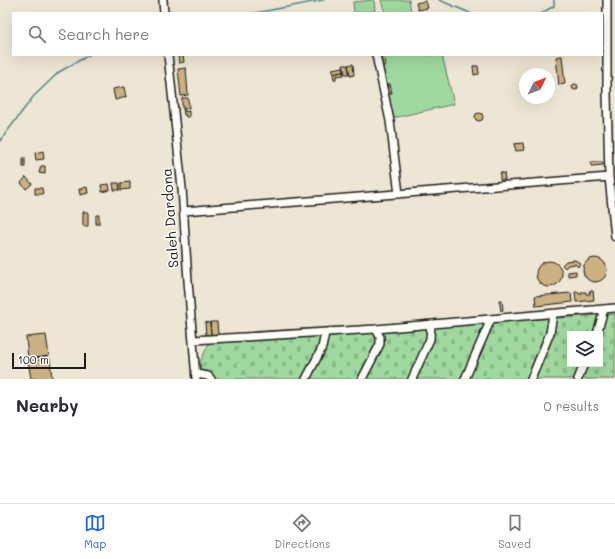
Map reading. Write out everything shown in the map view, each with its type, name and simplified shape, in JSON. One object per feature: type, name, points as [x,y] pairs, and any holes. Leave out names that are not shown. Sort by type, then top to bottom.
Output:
[{"type":"street","points":[[163,0],[164,12]]},
{"type":"street","points":[[607,0],[609,177],[615,237]]},
{"type":"street","name":"Saleh Dardona","points":[[168,56],[184,212],[196,376]]},
{"type":"street","points":[[376,56],[390,121],[399,194]]},
{"type":"street","points":[[184,212],[609,177]]},
{"type":"street","points":[[193,340],[376,330],[615,308]]},
{"type":"street","points":[[598,331],[604,309]]},
{"type":"street","points":[[531,379],[550,333],[553,314]]},
{"type":"street","points":[[464,379],[491,319]]},
{"type":"street","points":[[412,379],[430,339],[431,324]]},
{"type":"street","points":[[362,379],[380,344],[380,337],[376,330]]},
{"type":"street","points":[[306,379],[322,348],[325,333]]},
{"type":"street","points":[[578,379],[583,367]]},
{"type":"street","points":[[196,376],[208,376],[211,379]]},
{"type":"green space","points":[[374,0],[375,11],[354,12],[353,2]]},
{"type":"green space","points":[[381,0],[409,0],[411,12],[385,12]]},
{"type":"green space","points":[[378,56],[442,56],[454,104],[393,118]]},
{"type":"green space","points":[[615,314],[615,379],[202,379],[200,362],[209,343],[331,336],[482,323]]},
{"type":"building","points":[[426,1],[428,8],[418,10],[416,3]]},
{"type":"building","points":[[178,56],[183,56],[184,62],[179,63]]},
{"type":"building","points":[[380,56],[384,56],[386,65],[383,66]]},
{"type":"building","points":[[562,56],[565,84],[559,85],[556,57]]},
{"type":"building","points":[[353,64],[354,75],[350,76],[348,65]]},
{"type":"building","points":[[343,65],[348,65],[349,74],[345,74]]},
{"type":"building","points":[[473,66],[478,66],[479,74],[474,75]]},
{"type":"building","points":[[343,67],[344,72],[333,73],[332,69]]},
{"type":"building","points":[[186,68],[188,95],[181,96],[178,69]]},
{"type":"building","points":[[343,72],[344,75],[336,76],[336,79],[334,80],[333,74]]},
{"type":"building","points":[[387,84],[390,84],[392,93],[390,94]]},
{"type":"building","points":[[575,84],[578,87],[575,90],[572,87]]},
{"type":"building","points":[[124,87],[126,97],[115,100],[113,89]]},
{"type":"building","points":[[182,98],[188,98],[189,108],[182,108]]},
{"type":"building","points":[[183,109],[185,109],[185,112],[189,111],[189,117],[184,115]]},
{"type":"building","points":[[479,113],[482,114],[482,120],[479,121],[476,120],[475,117],[476,114]]},
{"type":"building","points":[[523,143],[524,150],[516,151],[514,144]]},
{"type":"building","points":[[43,151],[44,159],[36,160],[35,153]]},
{"type":"building","points":[[23,158],[25,158],[25,167],[23,167]]},
{"type":"building","points":[[591,162],[603,162],[603,165],[591,166]]},
{"type":"building","points":[[41,166],[45,166],[45,174],[39,173]]},
{"type":"building","points":[[500,173],[504,173],[505,180],[500,180]]},
{"type":"building","points":[[26,177],[32,184],[26,189],[21,183]]},
{"type":"building","points":[[130,182],[130,189],[121,190],[121,183]]},
{"type":"building","points":[[113,183],[119,183],[120,190],[114,190]]},
{"type":"building","points":[[109,184],[110,190],[102,192],[101,185]]},
{"type":"building","points":[[87,187],[88,193],[80,195],[79,189]]},
{"type":"building","points":[[35,188],[42,188],[43,194],[35,194]]},
{"type":"building","points":[[83,212],[88,212],[88,226],[83,226]]},
{"type":"building","points":[[96,215],[99,215],[99,224],[96,224]]},
{"type":"building","points":[[595,258],[604,261],[607,270],[604,279],[595,282],[586,279],[583,270],[586,261]]},
{"type":"building","points":[[575,260],[580,263],[578,267],[575,264],[568,265],[565,268],[562,265],[566,261]]},
{"type":"building","points":[[549,261],[558,265],[562,274],[558,283],[549,287],[540,283],[536,274],[540,265]]},
{"type":"building","points":[[576,271],[576,275],[568,276],[568,272]]},
{"type":"building","points":[[589,291],[593,291],[594,300],[576,302],[575,292],[582,294],[581,292],[586,292],[586,294],[590,294]]},
{"type":"building","points":[[571,293],[572,302],[536,306],[535,296]]},
{"type":"building","points":[[499,300],[502,300],[503,310],[501,311]]},
{"type":"building","points":[[205,322],[210,323],[211,335],[206,335]]},
{"type":"building","points":[[210,322],[217,322],[218,334],[211,335]]},
{"type":"building","points":[[46,335],[49,356],[28,359],[26,337]]},
{"type":"building","points":[[50,359],[52,379],[31,379],[28,361]]},
{"type":"waterway","points":[[260,12],[324,0]]},
{"type":"waterway","points":[[439,0],[468,12]]},
{"type":"waterway","points":[[544,12],[554,6],[554,0]]},
{"type":"waterway","points":[[0,141],[33,97],[59,72],[87,56]]}]
